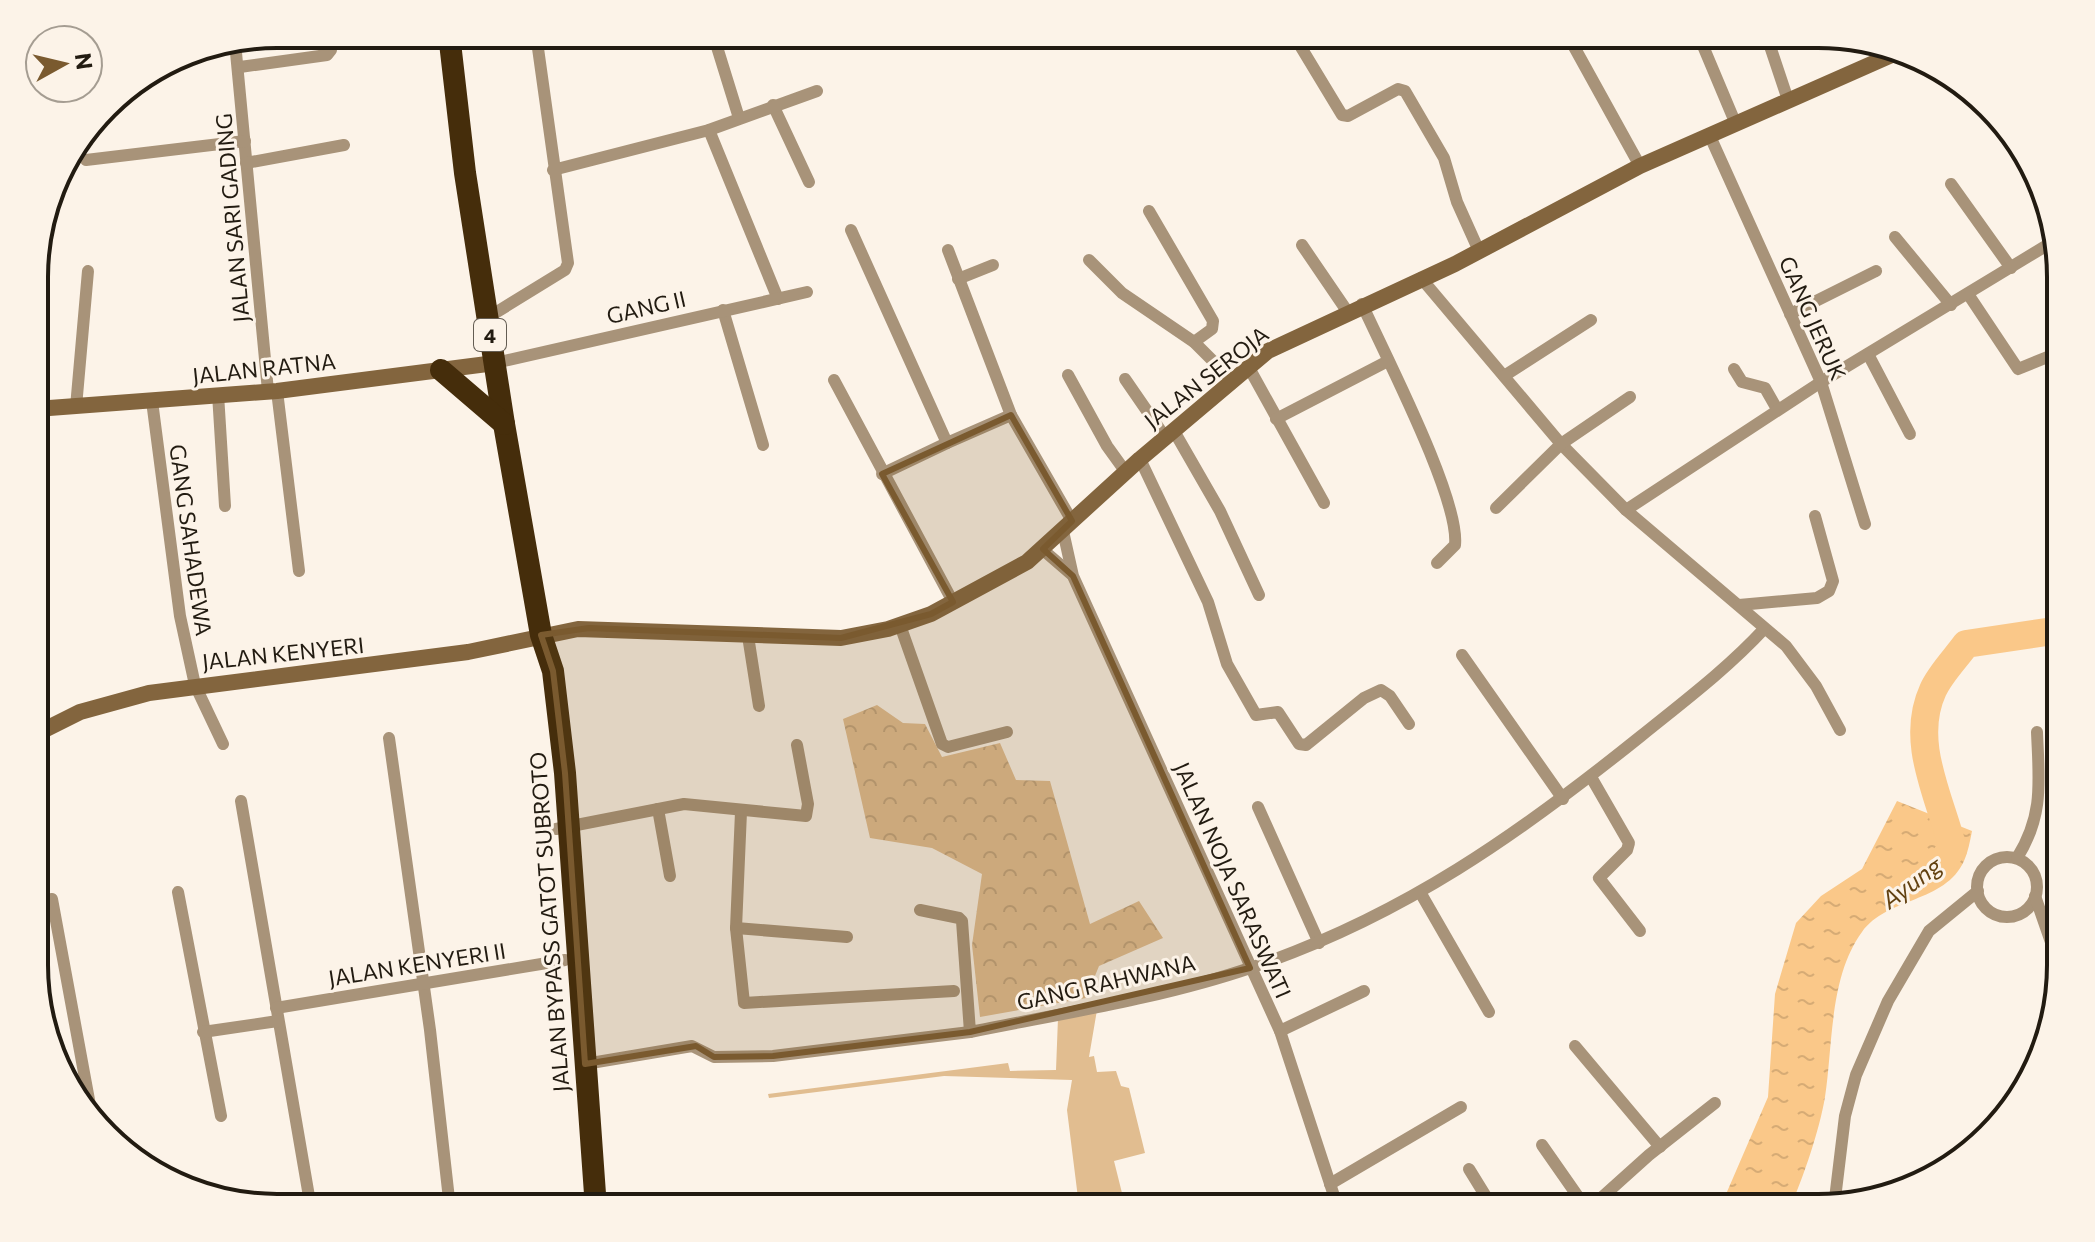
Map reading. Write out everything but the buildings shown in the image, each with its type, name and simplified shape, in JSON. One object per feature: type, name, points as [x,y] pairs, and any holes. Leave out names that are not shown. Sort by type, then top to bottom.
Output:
[{"type":"highway","name":"JALAN BYPASS GATOT SUBROTO","points":[[451,48],[465,173],[487,318],[488,364],[504,424],[541,635],[553,671],[562,827],[565,960],[587,1194]]},
{"type":"highway","points":[[441,370],[504,424]]},
{"type":"highway","name":"JALAN BYPASS GATOT SUBROTO","points":[[562,827],[585,1064],[588,1194]]},
{"type":"street","points":[[240,67],[327,55],[331,48]]},
{"type":"street","points":[[487,318],[567,267],[538,48]]},
{"type":"street","points":[[717,48],[739,118]]},
{"type":"street","points":[[1303,48],[1342,115],[1348,116],[1398,89],[1405,91],[1444,158],[1457,202],[1479,251]]},
{"type":"street","points":[[1575,48],[1640,166]]},
{"type":"street","points":[[1704,48],[1735,122]]},
{"type":"street","points":[[1771,48],[1788,100]]},
{"type":"street","name":"JALAN SARI GADING","points":[[237,52],[246,163],[272,391],[299,571]]},
{"type":"street","name":"JALAN SEROJA","points":[[541,635],[589,628],[841,638],[900,625],[977,591],[1042,549],[1125,471],[1268,351],[1479,251],[1640,166],[1884,58]]},
{"type":"street","points":[[553,170],[709,130],[817,91]]},
{"type":"street","points":[[773,105],[809,182]]},
{"type":"street","points":[[709,130],[778,299]]},
{"type":"street","name":"GANG JERUK","points":[[1709,134],[1821,382],[1865,524]]},
{"type":"street","points":[[86,160],[245,141]]},
{"type":"street","points":[[246,163],[344,145]]},
{"type":"street","points":[[1951,184],[2011,268]]},
{"type":"street","points":[[1149,211],[1213,318],[1212,329],[1194,342]]},
{"type":"street","points":[[851,230],[947,443]]},
{"type":"street","points":[[1895,237],[1951,305]]},
{"type":"street","points":[[1302,245],[1355,308],[1388,361],[1451,512],[1455,545],[1437,563]]},
{"type":"street","points":[[1626,510],[1777,409],[2045,247]]},
{"type":"street","name":"JALAN NOJA SARASWATI","points":[[948,250],[1011,415],[1067,526],[1073,576],[1280,1031],[1333,1194]]},
{"type":"street","points":[[1089,260],[1122,293],[1194,342],[1232,380]]},
{"type":"street","points":[[958,279],[993,265]]},
{"type":"street","points":[[76,407],[88,271]]},
{"type":"street","points":[[1790,314],[1876,271]]},
{"type":"street","points":[[1421,278],[1561,444],[1626,510],[1786,646],[1816,686],[1840,730]]},
{"type":"street","name":"GANG II","points":[[488,364],[807,292]]},
{"type":"street","points":[[1968,294],[2018,369],[2047,357]]},
{"type":"street","points":[[723,310],[763,445]]},
{"type":"street","points":[[1504,376],[1591,320]]},
{"type":"street","points":[[1868,354],[1910,434]]},
{"type":"street","points":[[1276,419],[1388,361]]},
{"type":"street","name":"JALAN RATNA","points":[[48,408],[272,391],[488,364]]},
{"type":"street","points":[[1248,366],[1324,503]]},
{"type":"street","points":[[1734,369],[1742,382],[1767,390],[1777,409]]},
{"type":"street","points":[[1068,375],[1107,446],[1125,471]]},
{"type":"street","points":[[1125,379],[1170,434],[1220,511],[1259,595]]},
{"type":"street","points":[[834,380],[953,602]]},
{"type":"street","points":[[218,394],[225,506]]},
{"type":"street","points":[[1496,508],[1561,444],[1630,397]]},
{"type":"street","name":"GANG SAHADEWA","points":[[152,401],[168,543],[195,685],[223,744]]},
{"type":"street","points":[[882,474],[1011,415]]},
{"type":"street","points":[[1140,459],[1208,602],[1227,664],[1256,715],[1278,712],[1299,744],[1306,745],[1364,698],[1381,690],[1390,696],[1409,724]]},
{"type":"street","points":[[1739,605],[1817,598],[1829,591],[1833,581],[1815,516]]},
{"type":"street","name":"JALAN NOJA SARASWATI","points":[[1042,549],[1073,576]]},
{"type":"street","points":[[900,625],[942,744],[948,747],[1007,732]]},
{"type":"street","name":"GANG RAHWANA","points":[[585,1064],[692,1046],[714,1057],[773,1056],[970,1032],[1104,1005],[1250,968],[1319,943],[1420,892],[1522,830],[1697,690],[1764,629]]},
{"type":"street","name":"JALAN KENYERI","points":[[48,729],[102,705],[195,685],[459,654],[541,635]]},
{"type":"street","points":[[748,636],[759,706]]},
{"type":"street","points":[[1462,655],[1563,799]]},
{"type":"street","points":[[2017,858],[2030,838],[2038,811],[2037,732]]},
{"type":"street","points":[[389,738],[421,984],[430,1030],[448,1194]]},
{"type":"street","points":[[562,827],[698,804],[741,812],[802,817],[808,812],[797,745]]},
{"type":"street","points":[[1591,777],[1629,843],[1627,850],[1599,878],[1640,931]]},
{"type":"street","points":[[241,801],[309,1194]]},
{"type":"street","points":[[1258,807],[1319,943]]},
{"type":"street","points":[[658,809],[670,876]]},
{"type":"street","points":[[741,812],[736,928],[744,1003],[954,991]]},
{"type":"street","points":[[1836,1194],[1845,1116],[1856,1075],[1888,1001],[1929,931],[1978,891],[1985,866],[2000,857],[2017,858],[2034,873],[2035,896],[2047,931]]},
{"type":"street","points":[[1978,891],[1985,907],[2009,917],[2025,910],[2035,896]]},
{"type":"street","points":[[178,892],[221,1116]]},
{"type":"street","points":[[1420,892],[1489,1012]]},
{"type":"street","points":[[52,899],[88,1093]]},
{"type":"street","points":[[920,910],[962,921],[970,1032]]},
{"type":"street","points":[[736,928],[847,937]]},
{"type":"street","name":"JALAN KENYERI II","points":[[203,1032],[421,984],[565,960]]},
{"type":"street","points":[[1280,1031],[1364,991]]},
{"type":"street","points":[[1575,1046],[1660,1147]]},
{"type":"street","points":[[1605,1194],[1715,1103]]},
{"type":"street","points":[[1330,1184],[1461,1107]]},
{"type":"street","points":[[1542,1145],[1578,1194]]},
{"type":"street","points":[[1469,1169],[1484,1194]]},
{"type":"highlighted area","points":[[1011,415],[1072,521],[1043,549],[1073,576],[1250,968],[970,1032],[773,1056],[714,1057],[696,1046],[585,1064],[565,773],[553,671],[541,635],[589,628],[841,638],[931,614],[953,602],[882,474]]},
{"type":"green space","points":[[877,705],[903,723],[925,724],[942,757],[1000,743],[1016,780],[1050,781],[1090,924],[1139,901],[1163,938],[1099,966],[1086,998],[980,1017],[972,945],[982,874],[932,848],[870,838],[843,719]]},
{"type":"green space","points":[[1097,1010],[1089,1057],[1094,1056],[1097,1072],[1116,1071],[1121,1086],[1129,1088],[1145,1153],[1114,1161],[1122,1193],[1078,1194],[1067,1110],[1072,1080],[944,1076],[769,1098],[768,1094],[1008,1063],[1010,1071],[1056,1070],[1058,1018]]},
{"type":"water","points":[[1897,801],[1972,831],[1964,861],[1955,875],[1930,893],[1873,921],[1851,950],[1843,970],[1834,1012],[1822,1110],[1796,1194],[1726,1194],[1768,1097],[1775,994],[1796,923],[1821,896],[1862,869]]},
{"type":"waterway","name":"Ayung","points":[[1946,856],[1953,849],[1925,749],[1926,710],[1933,690],[1966,644],[2047,632]]}]
